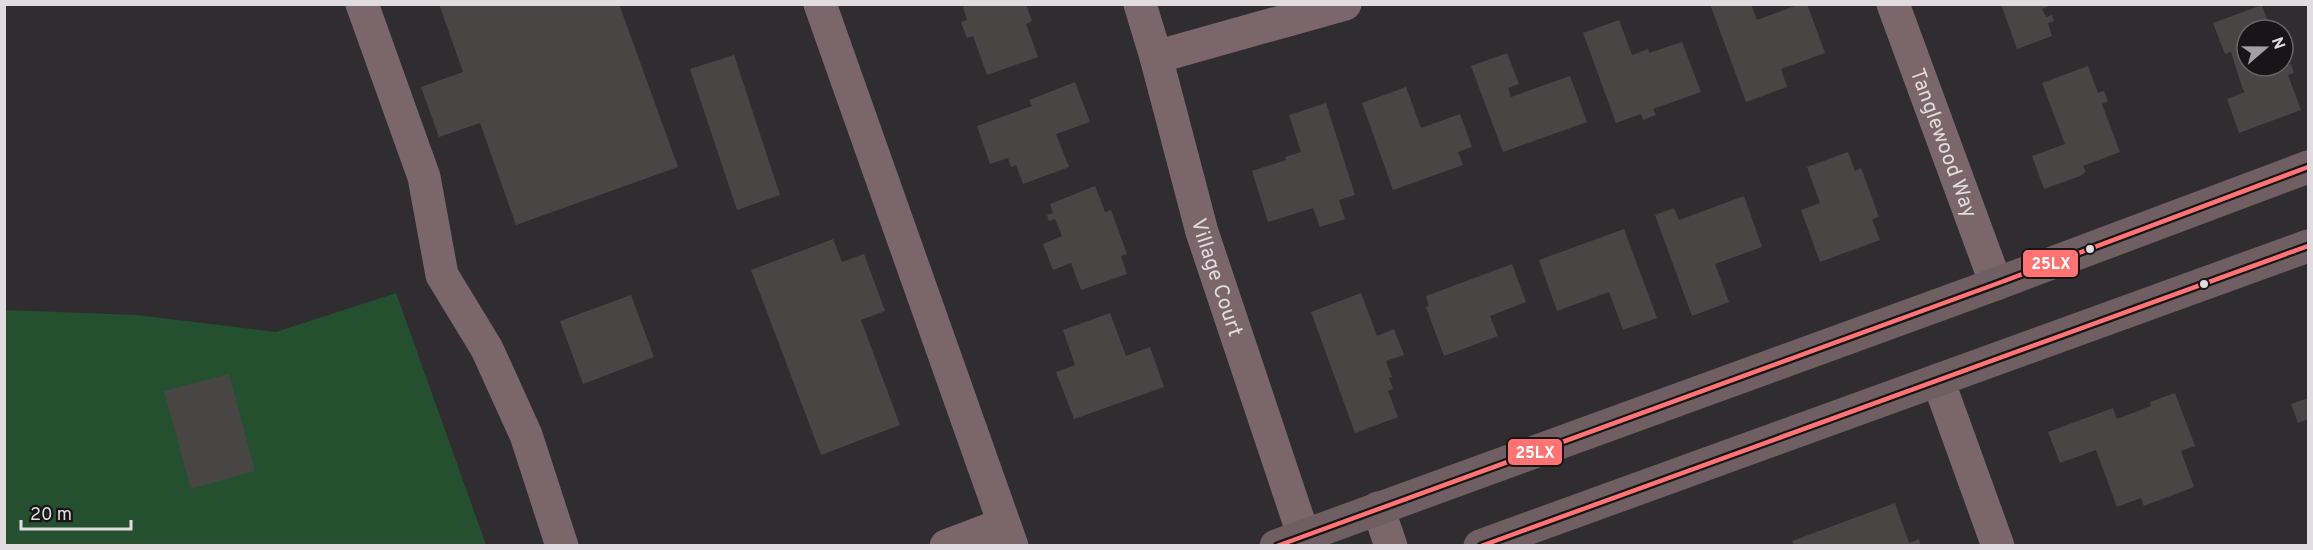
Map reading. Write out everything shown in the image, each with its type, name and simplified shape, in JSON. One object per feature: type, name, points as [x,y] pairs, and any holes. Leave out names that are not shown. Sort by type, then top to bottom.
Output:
[{"type":"main road","points":[[1295,542],[1378,508],[1996,284],[2308,167]]},
{"type":"main road","points":[[1480,546],[2308,246]]},
{"type":"street","points":[[362,4],[424,177],[442,275],[487,349],[526,435],[562,546]]},
{"type":"street","points":[[820,4],[1008,535],[946,546]]},
{"type":"street","name":"Village Court","points":[[1140,4],[1202,232],[1295,542]]},
{"type":"street","points":[[1156,57],[1345,4]]},
{"type":"street","name":"Tanglewood Way","points":[[1893,4],[1996,284]]},
{"type":"street","points":[[1938,380],[1998,546]]},
{"type":"street","points":[[1378,508],[1391,546]]},
{"type":"green space","points":[[396,293],[486,545],[5,546],[5,310],[136,315],[276,332]]},
{"type":"building","points":[[439,4],[619,4],[678,167],[516,225],[480,123],[439,137],[421,87],[463,72]]},
{"type":"building","points":[[970,4],[1026,4],[1032,21],[1026,24],[1038,57],[987,75],[973,36],[967,38],[961,22],[967,20],[963,7]]},
{"type":"building","points":[[1710,4],[1751,4],[1757,20],[1800,4],[1807,4],[1825,53],[1781,69],[1787,87],[1746,102]]},
{"type":"building","points":[[2001,4],[2054,4],[2042,9],[2046,17],[2052,15],[2054,21],[2048,23],[2052,36],[2017,49]]},
{"type":"building","points":[[2262,5],[2267,18],[2235,18],[2235,65],[2231,52],[2225,54],[2213,23]]},
{"type":"building","points":[[1619,20],[1632,55],[1648,49],[1649,53],[1682,42],[1701,92],[1653,109],[1656,115],[1643,120],[1641,114],[1616,123],[1583,33]]},
{"type":"building","points":[[1507,53],[1519,84],[1508,88],[1511,97],[1570,76],[1587,122],[1503,152],[1471,66]]},
{"type":"building","points":[[734,55],[780,195],[737,210],[690,69]]},
{"type":"building","points":[[2088,66],[2098,93],[2104,91],[2108,101],[2102,104],[2120,152],[2083,166],[2086,172],[2080,176],[2044,189],[2032,156],[2065,144],[2042,83]]},
{"type":"building","points":[[2239,78],[2289,78],[2301,110],[2239,133],[2227,99],[2245,92]]},
{"type":"building","points":[[1075,82],[1090,122],[1056,134],[1069,167],[1023,184],[1016,165],[1011,167],[1008,158],[990,164],[977,126],[1032,106],[1029,100]]},
{"type":"building","points":[[1406,87],[1421,128],[1460,114],[1472,147],[1458,152],[1463,165],[1393,190],[1362,103]]},
{"type":"building","points":[[1326,103],[1355,195],[1339,200],[1345,219],[1320,227],[1313,208],[1268,222],[1252,171],[1286,160],[1285,157],[1301,152],[1289,115]]},
{"type":"building","points":[[1848,152],[1855,171],[1861,168],[1879,217],[1872,219],[1880,240],[1820,262],[1801,210],[1820,203],[1807,167]]},
{"type":"building","points":[[1095,186],[1105,212],[1111,210],[1127,254],[1121,256],[1127,274],[1081,290],[1071,263],[1053,270],[1043,244],[1062,236],[1055,219],[1049,221],[1047,215],[1053,213],[1050,204]]},
{"type":"building","points":[[1744,196],[1762,247],[1715,264],[1729,302],[1692,316],[1655,215],[1674,208],[1679,220]]},
{"type":"building","points":[[1624,229],[1657,318],[1623,330],[1609,292],[1557,311],[1539,260]]},
{"type":"building","points":[[833,239],[842,262],[864,254],[885,311],[861,320],[900,425],[821,455],[751,270]]},
{"type":"building","points":[[1512,264],[1526,302],[1490,316],[1498,336],[1444,356],[1426,307],[1429,306],[1426,296]]},
{"type":"building","points":[[1361,293],[1377,336],[1394,329],[1404,355],[1386,361],[1392,377],[1389,378],[1393,389],[1388,391],[1398,417],[1355,433],[1311,312]]},
{"type":"building","points":[[631,295],[654,357],[583,384],[560,321]]},
{"type":"building","points":[[1110,313],[1126,356],[1150,347],[1164,387],[1074,419],[1056,372],[1075,365],[1063,330]]},
{"type":"building","points":[[229,374],[255,471],[191,489],[164,391]]},
{"type":"building","points":[[2175,393],[2195,446],[2181,451],[2194,487],[2144,506],[2141,498],[2117,507],[2096,450],[2060,463],[2048,432],[2113,408],[2117,419],[2151,406],[2150,402]]},
{"type":"building","points":[[2308,398],[2308,419],[2298,423],[2291,404]]},
{"type":"building","points":[[1895,503],[1909,543],[1919,539],[1921,546],[1794,546],[1792,541]]},
{"type":"transit line","name":"25LX","points":[[1277,546],[1996,284],[2308,167]]},
{"type":"transit line","name":"25LX","points":[[1481,546],[2308,246]]}]
